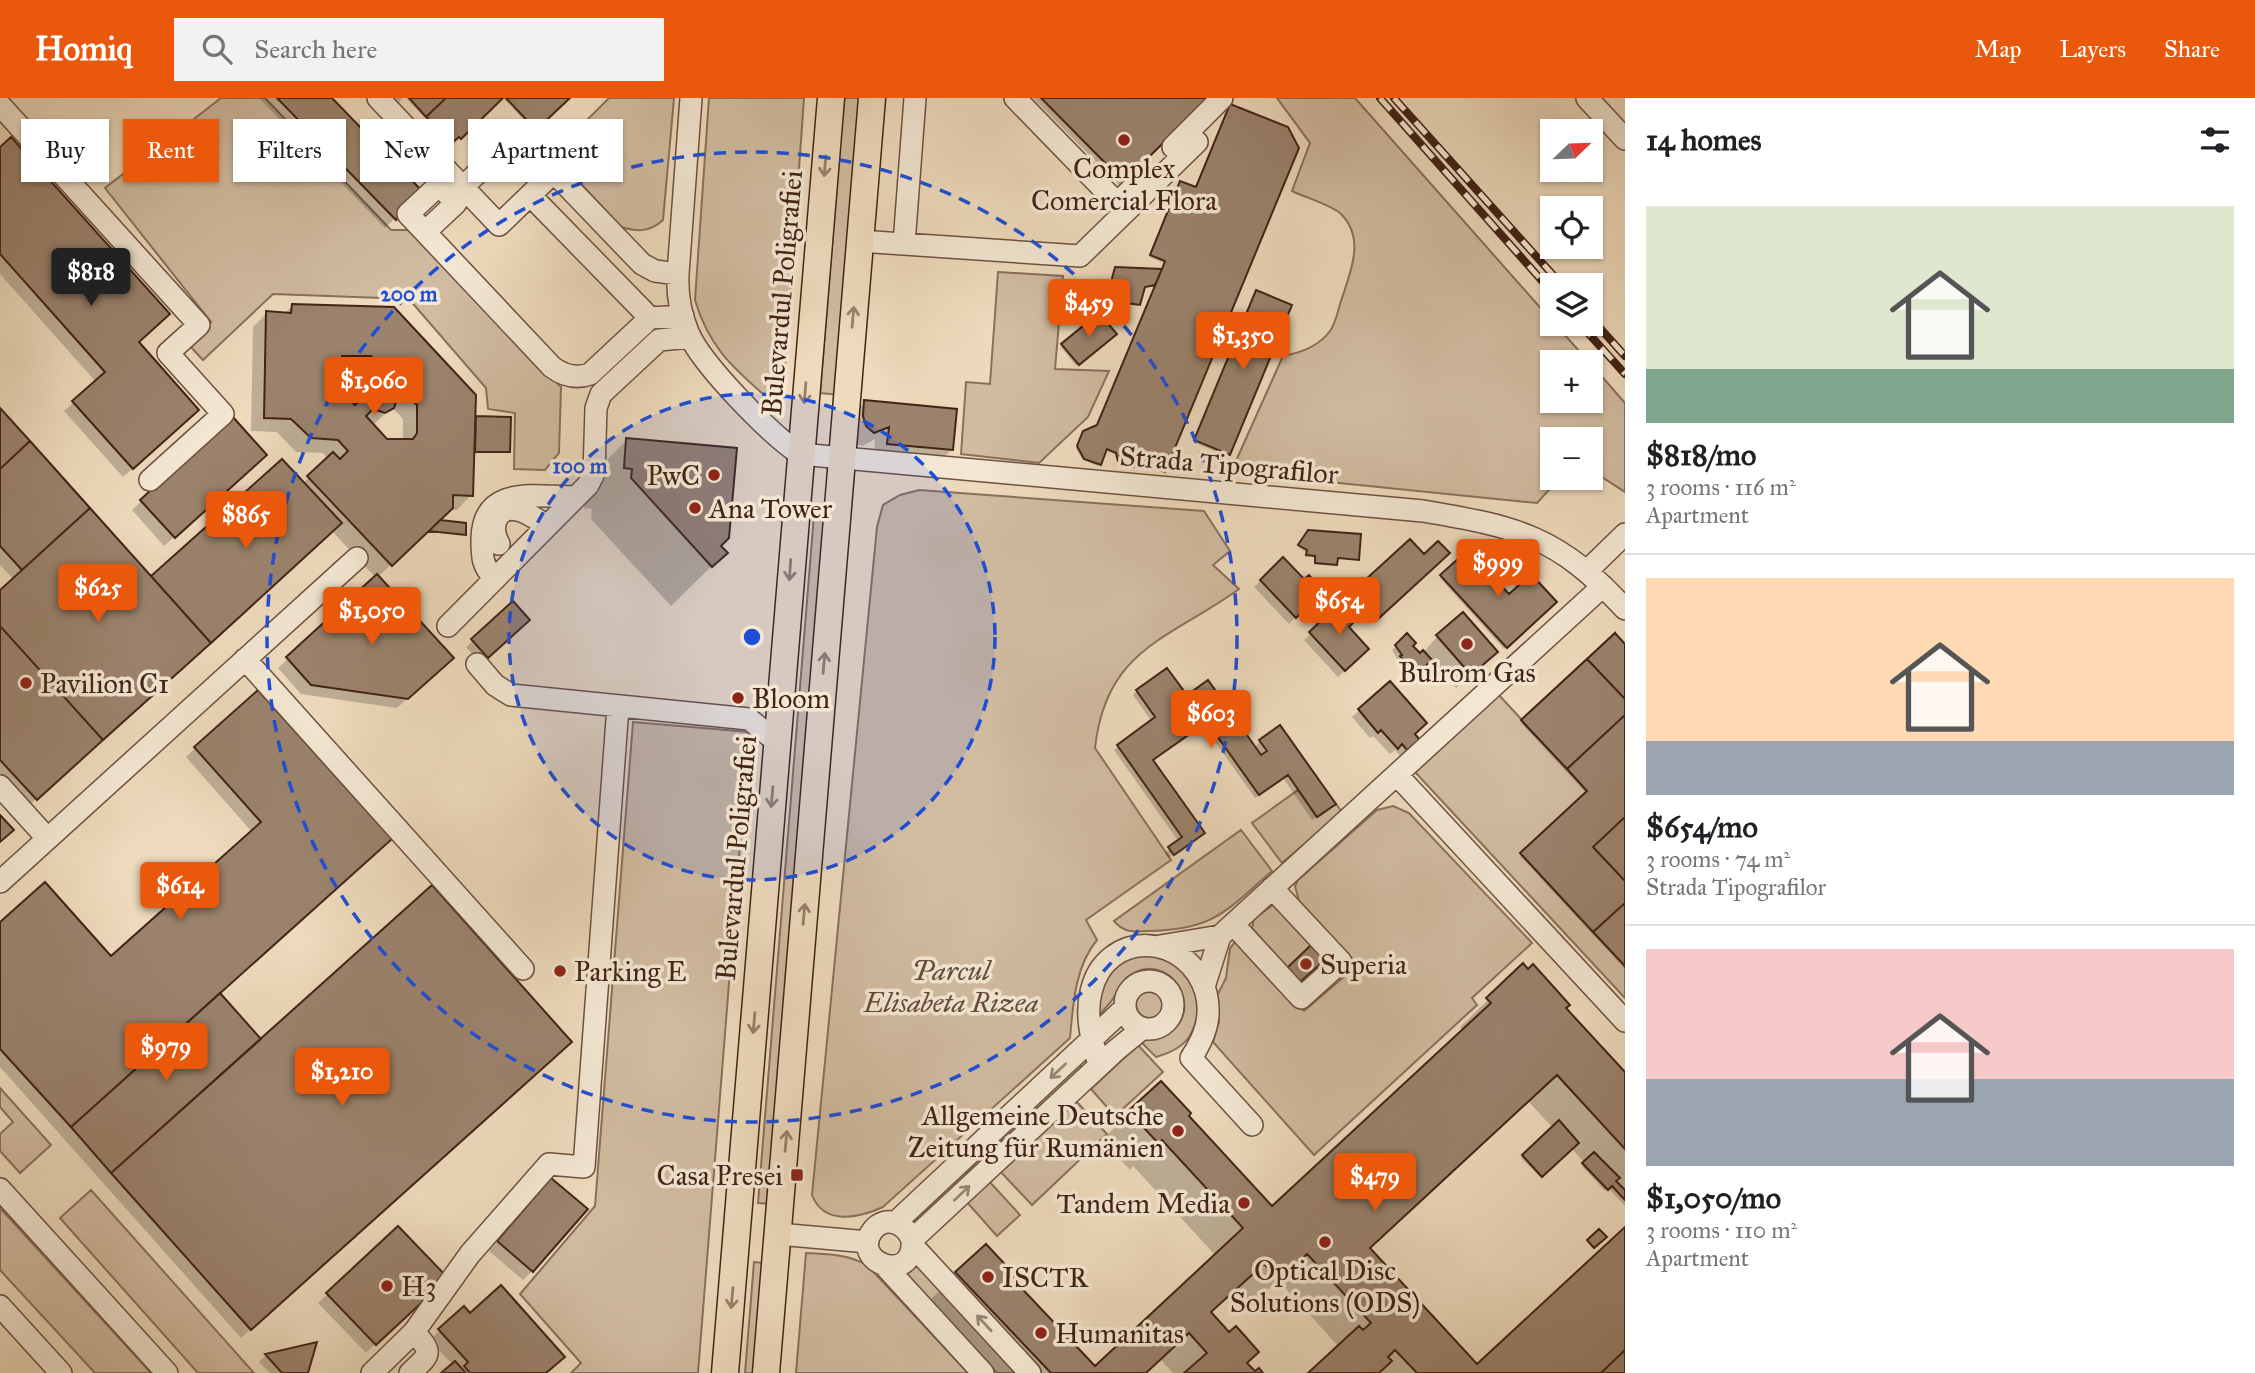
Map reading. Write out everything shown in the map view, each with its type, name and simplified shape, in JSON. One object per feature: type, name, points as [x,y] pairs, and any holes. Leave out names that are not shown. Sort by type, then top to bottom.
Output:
[{"type":"main road","name":"Bulevardul Poligrafiei","points":[[725,1373],[831,98]]},
{"type":"main road","points":[[766,1373],[872,98]]},
{"type":"main road","points":[[737,1230],[778,1234]]},
{"type":"street","points":[[378,98],[499,225],[544,182]]},
{"type":"street","points":[[691,98],[677,288],[682,316],[705,360],[768,429],[800,454]]},
{"type":"street","points":[[904,244],[915,98]]},
{"type":"street","points":[[1015,98],[1117,203],[1222,98]]},
{"type":"street","points":[[1587,98],[1625,139]]},
{"type":"street","points":[[0,105],[198,325],[168,353],[223,414],[150,480]]},
{"type":"street","points":[[859,241],[1080,256],[1197,142]]},
{"type":"street","points":[[463,187],[468,182]]},
{"type":"street","points":[[564,182],[647,268],[678,274]]},
{"type":"street","points":[[530,195],[650,318]]},
{"type":"street","points":[[425,232],[552,367],[567,375],[583,377],[590,374],[650,318],[682,316]]},
{"type":"street","points":[[448,626],[588,485],[594,473],[596,408],[601,394],[659,340],[691,337]]},
{"type":"street","name":"Strada Tipografilor","points":[[800,454],[1423,511],[1498,525],[1526,533],[1559,550],[1587,571],[1625,609]]},
{"type":"street","points":[[495,579],[482,560],[483,523],[494,507],[510,497],[576,497]]},
{"type":"street","points":[[499,544],[494,524],[499,516],[508,510],[520,510],[548,526]]},
{"type":"street","points":[[1587,571],[1625,534]]},
{"type":"street","points":[[0,882],[356,558]]},
{"type":"street","points":[[1204,986],[1226,930],[1603,586]]},
{"type":"street","points":[[245,659],[523,969]]},
{"type":"street","points":[[477,664],[495,685],[511,695],[749,719],[777,742]]},
{"type":"street","points":[[749,719],[780,699]]},
{"type":"street","points":[[372,1373],[414,1332],[470,1254],[549,1164],[584,1167],[618,706]]},
{"type":"street","points":[[1396,775],[1625,1021]]},
{"type":"street","points":[[0,786],[47,838]]},
{"type":"street","points":[[1226,930],[1301,998],[1340,961],[1272,888]]},
{"type":"street","points":[[1159,946],[1226,930]]},
{"type":"street","points":[[1099,1065],[1091,1040],[1089,1006],[1095,978],[1113,956],[1142,944],[1175,952],[1187,960],[1198,973],[1208,1002],[1206,1031],[1191,1058],[1252,1125]]},
{"type":"street","points":[[884,1265],[902,1263],[911,1252],[912,1243],[1099,1065],[1143,1028],[1158,1027],[1170,1018],[1173,1003],[1168,989],[1154,981],[1139,983],[1128,993],[1125,1008],[896,1222]]},
{"type":"street","points":[[1125,1008],[1131,1020],[1143,1028]]},
{"type":"street","points":[[0,1189],[167,1373]]},
{"type":"street","points":[[983,1373],[884,1265],[870,1254],[869,1236],[877,1226],[896,1222],[907,1229],[912,1243],[1030,1373]]},
{"type":"street","points":[[778,1234],[868,1242]]},
{"type":"street","points":[[0,1306],[61,1373]]},
{"type":"street","points":[[410,1373],[428,1356],[428,1351],[414,1332]]},
{"type":"green space","points":[[221,98],[265,98],[285,119],[233,119],[233,182],[345,182],[391,230],[411,230],[561,387],[559,453],[545,470],[514,469],[515,413],[488,409],[486,388],[409,299],[273,294],[203,360],[188,344],[211,322],[105,188],[123,174],[123,182],[219,182],[219,119],[194,119]]},
{"type":"green space","points":[[609,98],[674,98],[663,220],[658,224],[638,230],[621,227],[579,182],[623,182],[623,119],[588,119]]},
{"type":"green space","points":[[709,98],[804,98],[782,411],[719,350],[695,300]]},
{"type":"green space","points":[[844,98],[866,98],[841,395],[820,393]]},
{"type":"green space","points":[[1277,98],[1355,98],[1540,307],[1540,336],[1566,336],[1578,350],[1540,350],[1540,413],[1603,413],[1603,378],[1625,403],[1625,492],[1603,478],[1603,427],[1540,427],[1540,490],[1549,490],[1537,503],[1231,472],[1283,356],[1315,345],[1332,328],[1354,256],[1353,234],[1341,214],[1325,204],[1292,191],[1310,143]]},
{"type":"green space","points":[[998,272],[1063,276],[1055,369],[1109,371],[1088,417],[1039,463],[961,454],[966,382],[990,384]]},
{"type":"green space","name":"Parcul Elisabeta Rizea","points":[[919,490],[1204,511],[1230,551],[1213,565],[1239,589],[1145,650],[1127,667],[1112,688],[1102,715],[1095,748],[1171,860],[1086,920],[1097,940],[1080,974],[1070,1038],[883,1207],[843,1217],[825,1212],[812,1195],[877,527],[883,505],[900,495]]},
{"type":"green space","points":[[814,515],[825,516],[769,1204],[758,1203]]},
{"type":"green space","points":[[1615,633],[1625,998],[1415,772],[1498,694],[1522,720]]},
{"type":"green space","points":[[633,722],[749,732],[698,1373],[571,1373],[581,1363],[520,1294],[595,1206]]},
{"type":"green space","points":[[1298,790],[1317,817],[1336,804],[1342,812],[1282,863],[1252,823]]},
{"type":"green space","points":[[1393,806],[1409,813],[1532,943],[1472,998],[1477,1005],[1314,1155],[1213,1042],[1219,1022],[1217,996],[1226,978],[1230,948],[1236,941],[1304,1011],[1358,965],[1299,901],[1295,886],[1298,880],[1377,810]]},
{"type":"green space","points":[[1241,830],[1272,871],[1218,916],[1189,927],[1138,932],[1122,928],[1114,921]]},
{"type":"green space","points":[[1274,904],[1315,942],[1287,968],[1252,928],[1254,919]]},
{"type":"green space","points":[[1141,953],[1180,962],[1201,999],[1189,1037],[1177,1048],[1156,1057],[1141,1042],[1148,1036],[1168,1032],[1180,1022],[1184,1009],[1182,995],[1175,981],[1164,972],[1149,969],[1128,976],[1098,1017],[1100,992],[1106,976],[1119,964]]},
{"type":"green space","points":[[1150,990],[1160,994],[1164,1004],[1160,1014],[1150,1018],[1140,1014],[1136,1004],[1140,994]]},
{"type":"green space","points":[[1138,1045],[1163,1072],[1115,1116],[1091,1089]]},
{"type":"green space","points":[[1077,1062],[1084,1070],[970,1177],[963,1169]]},
{"type":"green space","points":[[0,1088],[51,1145],[20,1173],[0,1151],[0,1134],[13,1122],[0,1107]]},
{"type":"green space","points":[[1074,1099],[1107,1134],[1032,1205],[998,1169]]},
{"type":"green space","points":[[987,1179],[1020,1215],[997,1236],[965,1200]]},
{"type":"green space","points":[[91,1190],[254,1373],[198,1373],[60,1218]]},
{"type":"green space","points":[[0,1208],[151,1373],[95,1373],[0,1270]]},
{"type":"green space","points":[[806,1253],[830,1254],[867,1265],[968,1373],[796,1373]]},
{"type":"green space","points":[[754,1262],[764,1263],[755,1373],[745,1373]]},
{"type":"green space","points":[[918,1264],[1019,1373],[997,1373],[906,1275]]},
{"type":"building","points":[[277,98],[332,98],[360,127],[360,182],[413,182],[424,193],[396,220],[346,169],[346,119],[297,119]]},
{"type":"building","points":[[409,98],[446,98],[426,117]]},
{"type":"building","points":[[446,98],[503,98],[481,119],[468,119],[468,132],[454,141],[454,119],[426,117]]},
{"type":"building","points":[[506,98],[570,98],[548,119],[526,119]]},
{"type":"building","name":"Complex Comercial Flora","points":[[1041,98],[1208,98],[1124,182]]},
{"type":"building","points":[[1230,104],[1288,127],[1299,148],[1165,472],[1143,464],[1134,467],[1118,461],[1116,453],[1107,449],[1101,465],[1084,459],[1077,446],[1083,431],[1097,425],[1165,261],[1150,255],[1180,181],[1196,187]]},
{"type":"building","points":[[11,137],[21,148],[21,182],[51,182],[170,314],[139,342],[199,410],[133,469],[72,401],[105,372],[0,254],[0,147]]},
{"type":"building","points":[[1115,267],[1162,269],[1155,285],[1145,287],[1140,305],[1126,303],[1129,290],[1110,286]]},
{"type":"building","points":[[1256,290],[1292,305],[1230,455],[1194,440]]},
{"type":"building","points":[[292,304],[394,307],[476,395],[473,496],[453,495],[453,508],[392,566],[307,476],[333,452],[340,459],[348,451],[338,440],[311,438],[291,419],[264,418],[266,311],[291,313]],"holes":[[[342,356],[371,356],[389,375],[384,381],[374,374],[362,377],[357,387],[362,398],[355,405],[340,390]],[[397,384],[417,405],[417,433],[413,439],[387,439],[366,416],[373,409],[385,413],[394,408],[397,399],[392,388]]]},
{"type":"building","points":[[1099,313],[1117,334],[1079,365],[1061,344]]},
{"type":"building","points":[[864,400],[957,409],[953,450],[887,444],[889,427],[874,433],[866,426],[863,416]]},
{"type":"building","points":[[0,408],[30,441],[0,469]]},
{"type":"building","points":[[232,416],[267,455],[175,538],[140,500]]},
{"type":"building","points":[[476,416],[511,417],[510,452],[475,452]]},
{"type":"building","name":"Ana Tower","points":[[626,438],[737,448],[729,538],[721,546],[728,553],[712,567],[631,478],[632,469],[624,468]]},
{"type":"building","points":[[30,441],[90,508],[22,570],[0,546],[0,469]]},
{"type":"building","points":[[282,459],[342,523],[211,643],[151,576]]},
{"type":"building","points":[[90,508],[211,643],[103,740],[0,626],[0,590]]},
{"type":"building","points":[[440,520],[466,523],[466,535],[429,531]]},
{"type":"building","points":[[1308,530],[1361,534],[1359,560],[1338,558],[1337,565],[1315,563],[1315,556],[1306,555],[1307,550],[1298,545]]},
{"type":"building","points":[[1410,539],[1424,554],[1438,541],[1450,553],[1377,620],[1357,598],[1370,586],[1365,580]]},
{"type":"building","points":[[1468,550],[1509,594],[1531,574],[1557,602],[1507,648],[1440,575]]},
{"type":"building","points":[[1283,557],[1304,579],[1309,575],[1317,584],[1322,580],[1329,587],[1296,618],[1260,580]]},
{"type":"building","points":[[377,574],[454,658],[408,699],[311,685],[286,657]]},
{"type":"building","points":[[513,601],[530,620],[488,658],[471,639]]},
{"type":"building","points":[[1342,601],[1349,609],[1345,613],[1353,623],[1349,627],[1369,649],[1345,671],[1309,632]]},
{"type":"building","name":"Bulrom Gas","points":[[1463,612],[1498,652],[1471,675],[1436,635]]},
{"type":"building","name":"Pavilion C1","points":[[0,626],[103,740],[37,800],[0,760]]},
{"type":"building","points":[[1407,633],[1416,643],[1413,646],[1420,653],[1423,650],[1432,660],[1416,675],[1400,656],[1402,655],[1395,645]]},
{"type":"building","points":[[1615,633],[1625,644],[1625,699],[1587,659]]},
{"type":"building","points":[[1587,659],[1625,699],[1625,715],[1567,769],[1521,720]]},
{"type":"building","points":[[1167,668],[1187,695],[1208,680],[1261,755],[1267,751],[1259,740],[1280,725],[1336,804],[1317,817],[1288,775],[1259,795],[1207,722],[1153,760],[1205,833],[1174,855],[1168,847],[1182,837],[1117,745],[1155,717],[1136,690]]},
{"type":"building","points":[[1390,681],[1427,723],[1415,734],[1420,740],[1408,751],[1402,744],[1398,749],[1381,730],[1378,733],[1358,709]]},
{"type":"building","points":[[258,690],[392,839],[71,1127],[0,1049],[0,922],[45,882],[111,956],[261,822],[194,747]]},
{"type":"building","points":[[1625,715],[1625,817],[1593,847],[1625,881],[1625,903],[1593,932],[1520,853],[1587,791],[1567,769]]},
{"type":"building","points":[[0,815],[14,830],[0,842]]},
{"type":"building","points":[[1625,817],[1625,881],[1593,847]]},
{"type":"building","points":[[432,885],[572,1042],[251,1330],[111,1173]]},
{"type":"building","points":[[1625,903],[1625,966],[1593,932]]},
{"type":"building","name":"Superia","points":[[1311,945],[1325,960],[1300,982],[1287,968]]},
{"type":"building","points":[[1523,963],[1528,969],[1533,964],[1570,1005],[1566,1008],[1625,1072],[1625,1149],[1557,1075],[1370,1248],[1477,1364],[1625,1227],[1625,1350],[1601,1373],[1417,1373],[1395,1350],[1388,1357],[1392,1361],[1379,1373],[1308,1373],[1359,1326],[1363,1330],[1371,1323],[1307,1254],[1279,1280],[1264,1264],[1211,1312],[1229,1332],[1236,1326],[1259,1352],[1247,1363],[1255,1371],[1259,1368],[1263,1373],[1184,1373],[1207,1353],[1189,1333],[1146,1373],[1051,1373],[955,1272],[986,1244],[1015,1275],[1012,1278],[1095,1366],[1243,1228],[1162,1140],[1158,1143],[1128,1111],[1161,1081],[1191,1113],[1189,1116],[1272,1206],[1491,1003],[1486,998]]},
{"type":"building","points":[[220,993],[261,1039],[111,1173],[71,1127]]},
{"type":"building","points":[[1559,1120],[1579,1143],[1542,1177],[1522,1155]]},
{"type":"building","points":[[1594,1152],[1620,1178],[1616,1181],[1625,1190],[1625,1200],[1612,1186],[1608,1190],[1582,1163]]},
{"type":"building","points":[[551,1178],[588,1209],[533,1272],[497,1241]]},
{"type":"building","name":"H3","points":[[398,1226],[448,1278],[376,1345],[326,1293]]},
{"type":"building","points":[[1599,1229],[1607,1237],[1594,1248],[1587,1240]]},
{"type":"building","points":[[501,1285],[565,1357],[546,1373],[470,1373],[464,1366],[468,1362],[438,1329],[464,1306],[470,1313]]},
{"type":"building","points":[[317,1342],[308,1373],[282,1373],[265,1354]]},
{"type":"building","points":[[1625,1350],[1625,1373],[1601,1373]]},
{"type":"building","points":[[455,1361],[466,1373],[441,1373]]},
{"type":"railway","points":[[1380,98],[1540,278]]},
{"type":"railway","points":[[1394,98],[1551,273]]},
{"type":"railway","points":[[1603,331],[1625,356]]},
{"type":"railway","points":[[1591,336],[1625,374]]},
{"type":"place","name":"Complex Comercial Flora","points":[[1124,140]]},
{"type":"place","name":"PwC","points":[[714,475]]},
{"type":"place","name":"Ana Tower","points":[[695,508]]},
{"type":"place","name":"Bulrom Gas","points":[[1467,644]]},
{"type":"place","name":"Pavilion C1","points":[[26,683]]},
{"type":"place","name":"Bloom","points":[[738,698]]},
{"type":"place","name":"Superia","points":[[1306,964]]},
{"type":"place","name":"Parking E","points":[[560,971]]},
{"type":"place","name":"Allgemeine Deutsche Zeitung für Rumänien","points":[[1178,1131]]},
{"type":"place","name":"Casa Presei","points":[[797,1175]]},
{"type":"place","name":"Tandem Media","points":[[1244,1203]]},
{"type":"place","name":"Optical Disc Solutions (ODS)","points":[[1325,1242]]},
{"type":"place","name":"ISCTR","points":[[988,1277]]},
{"type":"place","name":"H3","points":[[387,1286]]},
{"type":"place","name":"Humanitas","points":[[1041,1333]]}]
